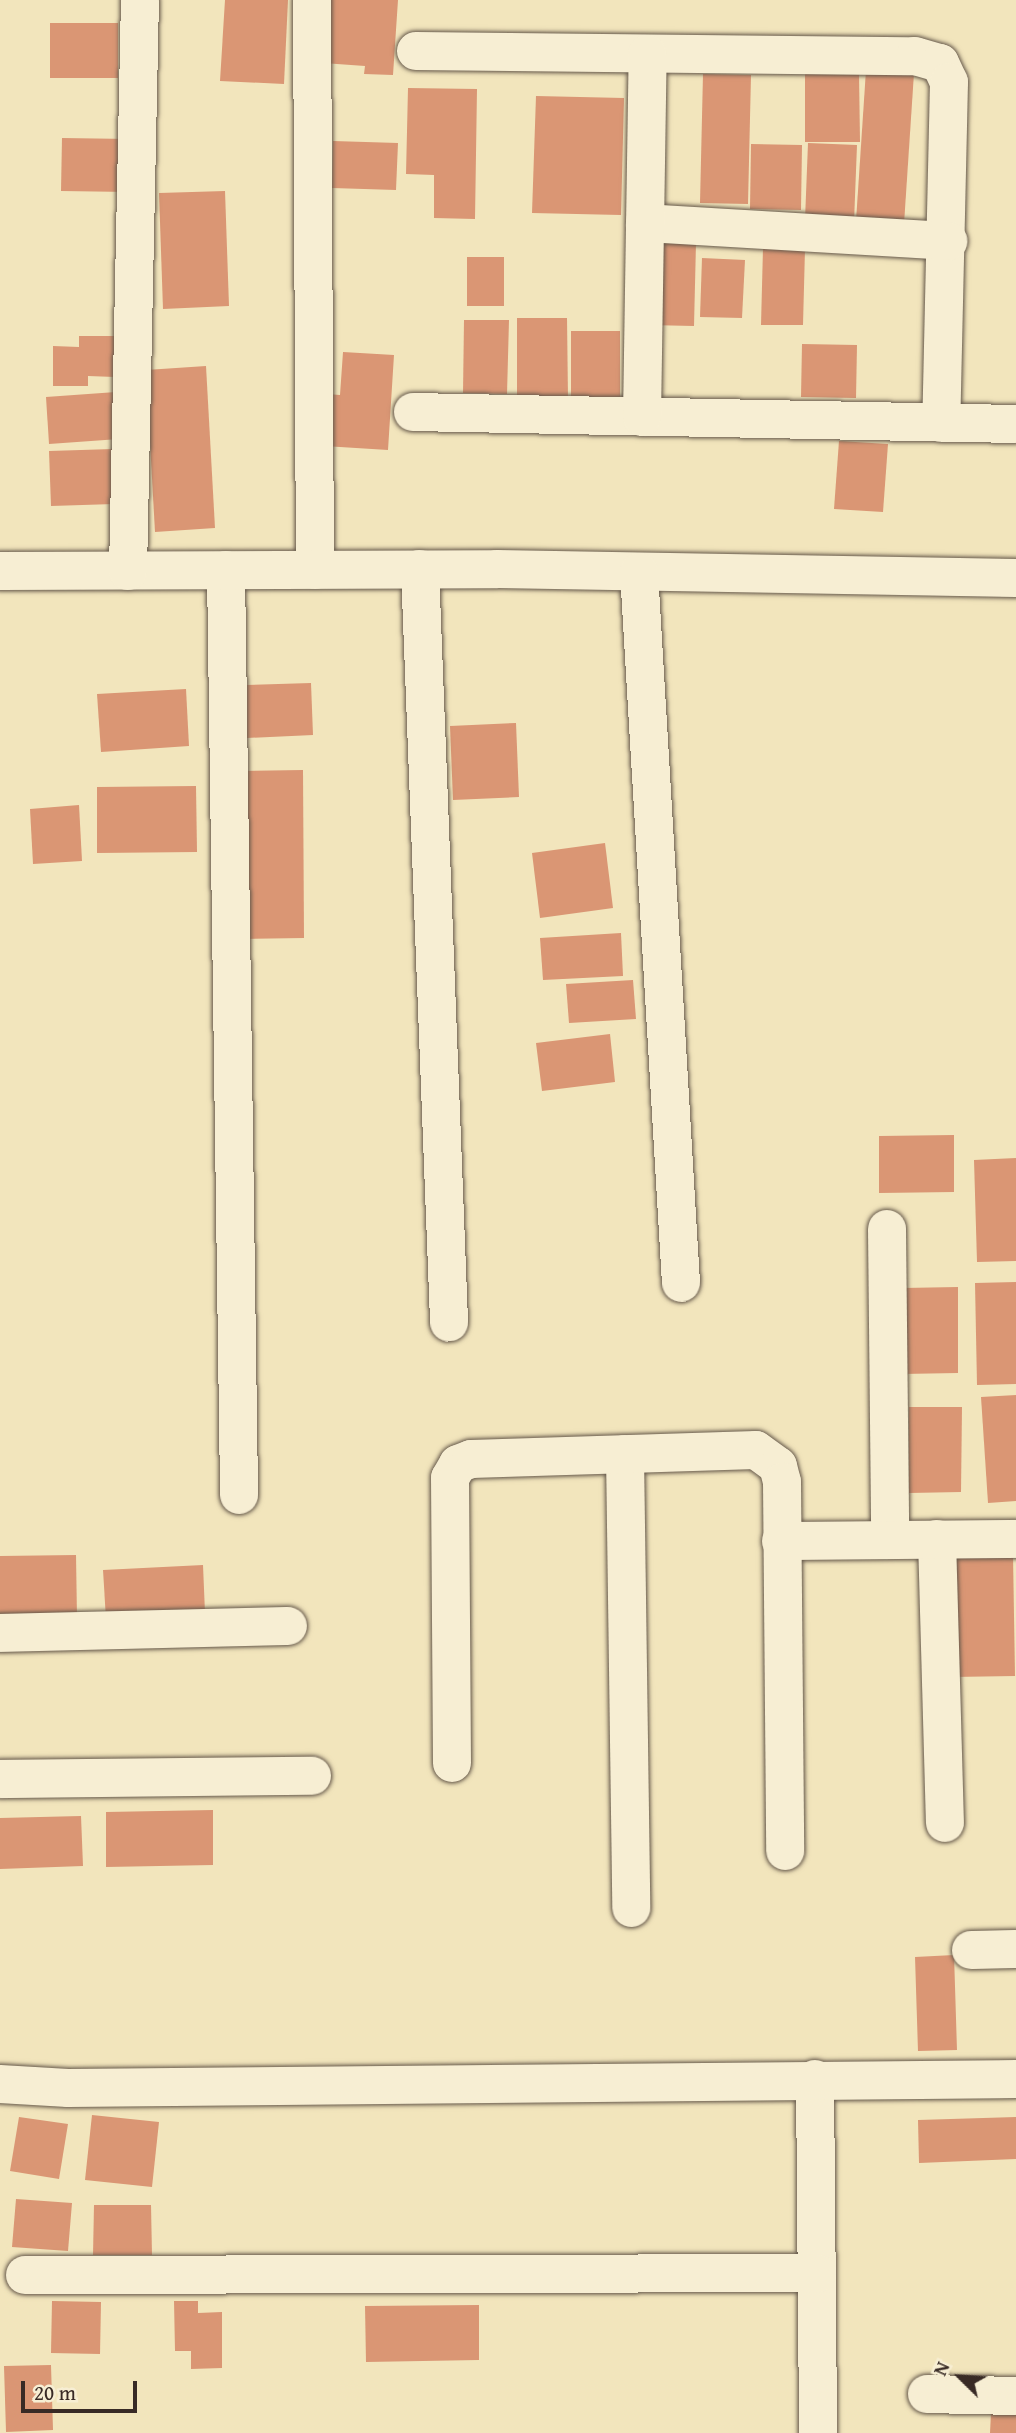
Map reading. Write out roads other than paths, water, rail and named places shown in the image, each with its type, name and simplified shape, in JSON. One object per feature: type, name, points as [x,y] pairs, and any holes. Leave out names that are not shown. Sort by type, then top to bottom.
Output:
[{"type":"street","points":[[128,571],[140,0]]},
{"type":"street","points":[[312,0],[315,570]]},
{"type":"street","points":[[416,51],[915,56],[940,63],[949,82],[948,241],[941,423]]},
{"type":"street","points":[[642,417],[648,54]]},
{"type":"street","points":[[645,223],[948,241]]},
{"type":"street","points":[[413,412],[1016,425]]},
{"type":"street","points":[[0,571],[420,569],[1016,578]]},
{"type":"street","points":[[420,569],[449,1322]]},
{"type":"street","points":[[226,570],[239,1495]]},
{"type":"street","points":[[639,572],[681,1283]]},
{"type":"street","points":[[887,1229],[890,1540]]},
{"type":"street","points":[[452,1763],[450,1478],[458,1464],[471,1459],[756,1450],[769,1455],[778,1466],[782,1482],[785,1851]]},
{"type":"street","points":[[625,1454],[631,1908]]},
{"type":"street","points":[[937,1539],[945,1823]]},
{"type":"street","points":[[781,1541],[1016,1539]]},
{"type":"street","points":[[0,1633],[288,1626]]},
{"type":"street","points":[[0,1779],[312,1776]]},
{"type":"street","points":[[971,1950],[1016,1949]]},
{"type":"street","points":[[0,2084],[68,2088],[1016,2078]]},
{"type":"street","points":[[815,2079],[818,2433]]},
{"type":"street","points":[[25,2275],[817,2273]]},
{"type":"street","points":[[927,2394],[1016,2396]]}]
